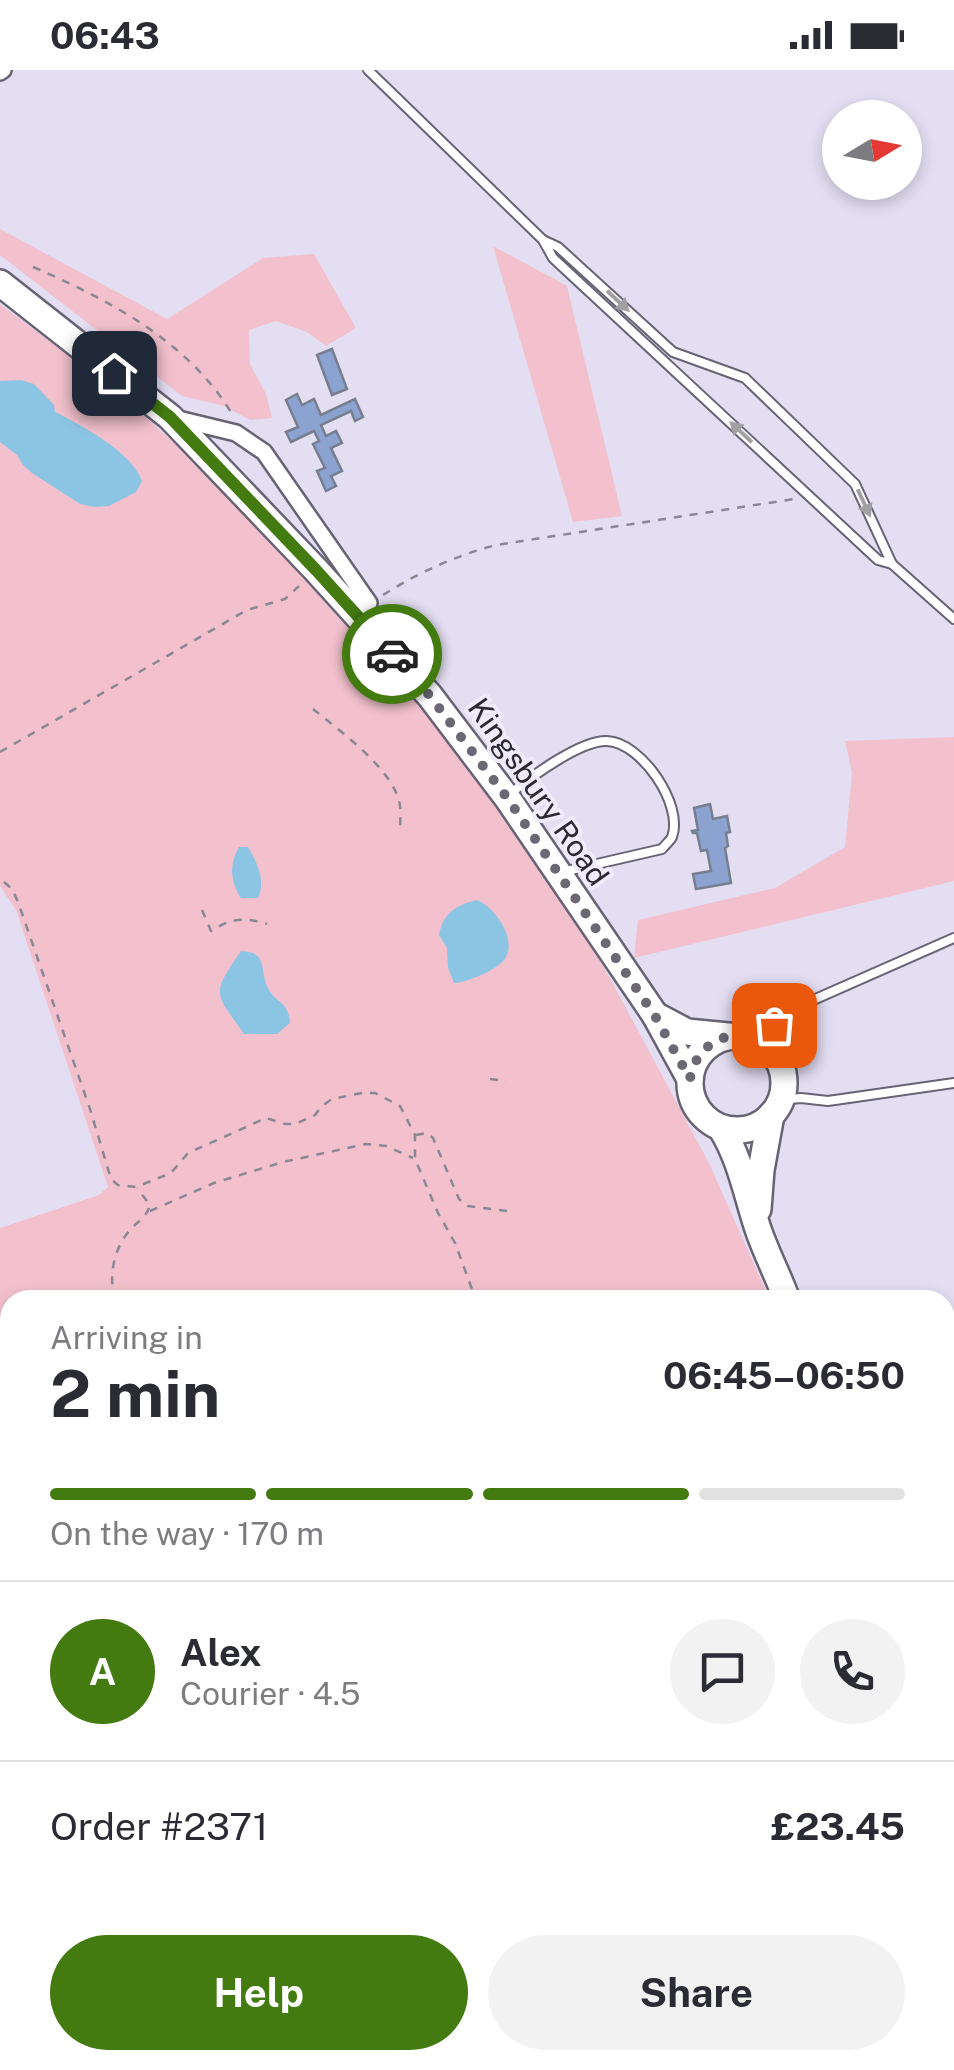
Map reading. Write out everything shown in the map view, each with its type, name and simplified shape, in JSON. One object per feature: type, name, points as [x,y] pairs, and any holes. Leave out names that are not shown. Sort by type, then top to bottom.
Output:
[{"type":"main road","name":"Kingsbury Road","points":[[0,283],[170,417],[316,570],[363,609],[508,799],[655,1016],[690,1079],[695,1105],[706,1119],[721,1128],[730,1143],[758,1230],[783,1290]]},
{"type":"main road","points":[[655,1016],[687,1032],[746,1037],[762,1044]]},
{"type":"main road","points":[[690,1079],[699,1055],[728,1036]]},
{"type":"main road","name":"Kingsbury Road","points":[[758,1230],[761,1170],[784,1084],[782,1069],[762,1044]]},
{"type":"main road","points":[[721,1128],[739,1130],[756,1126],[776,1108]]},
{"type":"street","name":"Kingsbury Road","points":[[170,417],[238,434],[264,452],[363,609]]},
{"type":"lane","points":[[368,70],[543,240],[553,258],[878,560],[892,564]]},
{"type":"lane","points":[[543,240],[558,246],[673,352],[744,378],[855,484],[892,564],[954,619]]},
{"type":"lane","points":[[508,799],[512,792],[567,756],[602,741],[631,749],[654,772],[664,787],[672,815],[672,837],[666,845],[644,855],[578,866],[559,874]]},
{"type":"lane","points":[[762,1044],[786,1012],[954,938]]},
{"type":"lane","points":[[776,1108],[801,1098],[828,1101],[954,1083]]},
{"type":"path","points":[[33,266],[138,321],[181,353],[220,395],[235,418],[238,434]]},
{"type":"path","points":[[363,609],[427,568],[464,553],[794,499]]},
{"type":"path","points":[[0,752],[247,610],[284,599],[316,570]]},
{"type":"path","points":[[313,709],[344,732],[388,778],[399,800],[401,833]]},
{"type":"path","points":[[4,882],[18,902],[112,1179],[118,1185],[136,1187],[171,1173],[188,1154],[266,1118],[296,1124],[332,1100],[376,1093],[400,1106],[415,1135],[415,1159],[472,1290]]},
{"type":"path","points":[[202,910],[211,931],[232,920],[250,919],[267,924]]},
{"type":"path","points":[[490,1079],[506,1081]]},
{"type":"path","points":[[415,1135],[426,1133],[432,1138],[459,1199],[468,1206],[514,1212]]},
{"type":"path","points":[[112,1290],[110,1278],[124,1238],[150,1211],[167,1202],[282,1162],[366,1144],[386,1146],[415,1159]]},
{"type":"path","points":[[136,1187],[150,1204],[150,1211]]},
{"type":"shaded area","points":[[0,229],[167,319],[263,258],[314,254],[356,328],[326,346],[307,332],[276,321],[249,330],[250,364],[266,394],[272,418],[250,420],[224,406],[182,396],[0,255]]},
{"type":"shaded area","points":[[493,246],[567,286],[622,516],[573,522]]},
{"type":"shaded area","points":[[0,304],[121,395],[192,459],[262,533],[317,581],[426,709],[559,891],[709,1163],[766,1290],[0,1290],[0,1228],[99,1195],[108,1187],[16,910],[0,886]]},
{"type":"shaded area","points":[[954,737],[954,881],[634,958],[638,920],[775,888],[845,847],[852,773],[845,741]]},
{"type":"water","points":[[0,381],[34,384],[54,405],[55,412],[128,460],[142,481],[136,492],[109,506],[80,504],[23,465],[0,442]]},
{"type":"water","points":[[239,847],[248,847],[257,865],[261,878],[258,898],[241,898],[235,886],[232,866]]},
{"type":"water","points":[[477,900],[503,926],[508,952],[495,968],[454,983],[447,948],[439,935],[441,927],[452,911]]},
{"type":"water","points":[[241,951],[259,958],[268,988],[287,1010],[290,1023],[277,1034],[244,1034],[222,1001],[224,977]]},
{"type":"building","points":[[332,349],[347,389],[332,395],[317,355]]},
{"type":"building","points":[[297,394],[302,405],[314,399],[321,415],[355,399],[363,417],[355,421],[351,411],[321,425],[326,436],[336,431],[342,443],[331,448],[342,471],[331,476],[336,486],[326,491],[317,471],[325,468],[313,444],[319,441],[314,431],[291,442],[286,432],[298,427],[286,400]]},
{"type":"building","points":[[710,804],[713,819],[727,816],[730,832],[726,833],[725,848],[731,883],[696,889],[693,874],[711,871],[707,850],[701,851],[697,833],[692,831],[698,830],[694,808]]},
{"type":"way so far","points":[[392,654],[430,696],[508,799],[655,1016],[690,1079],[699,1055],[712,1043],[728,1036],[746,1037],[762,1044],[774,1025]]},
{"type":"route","points":[[114,373],[170,417],[392,654]]}]
